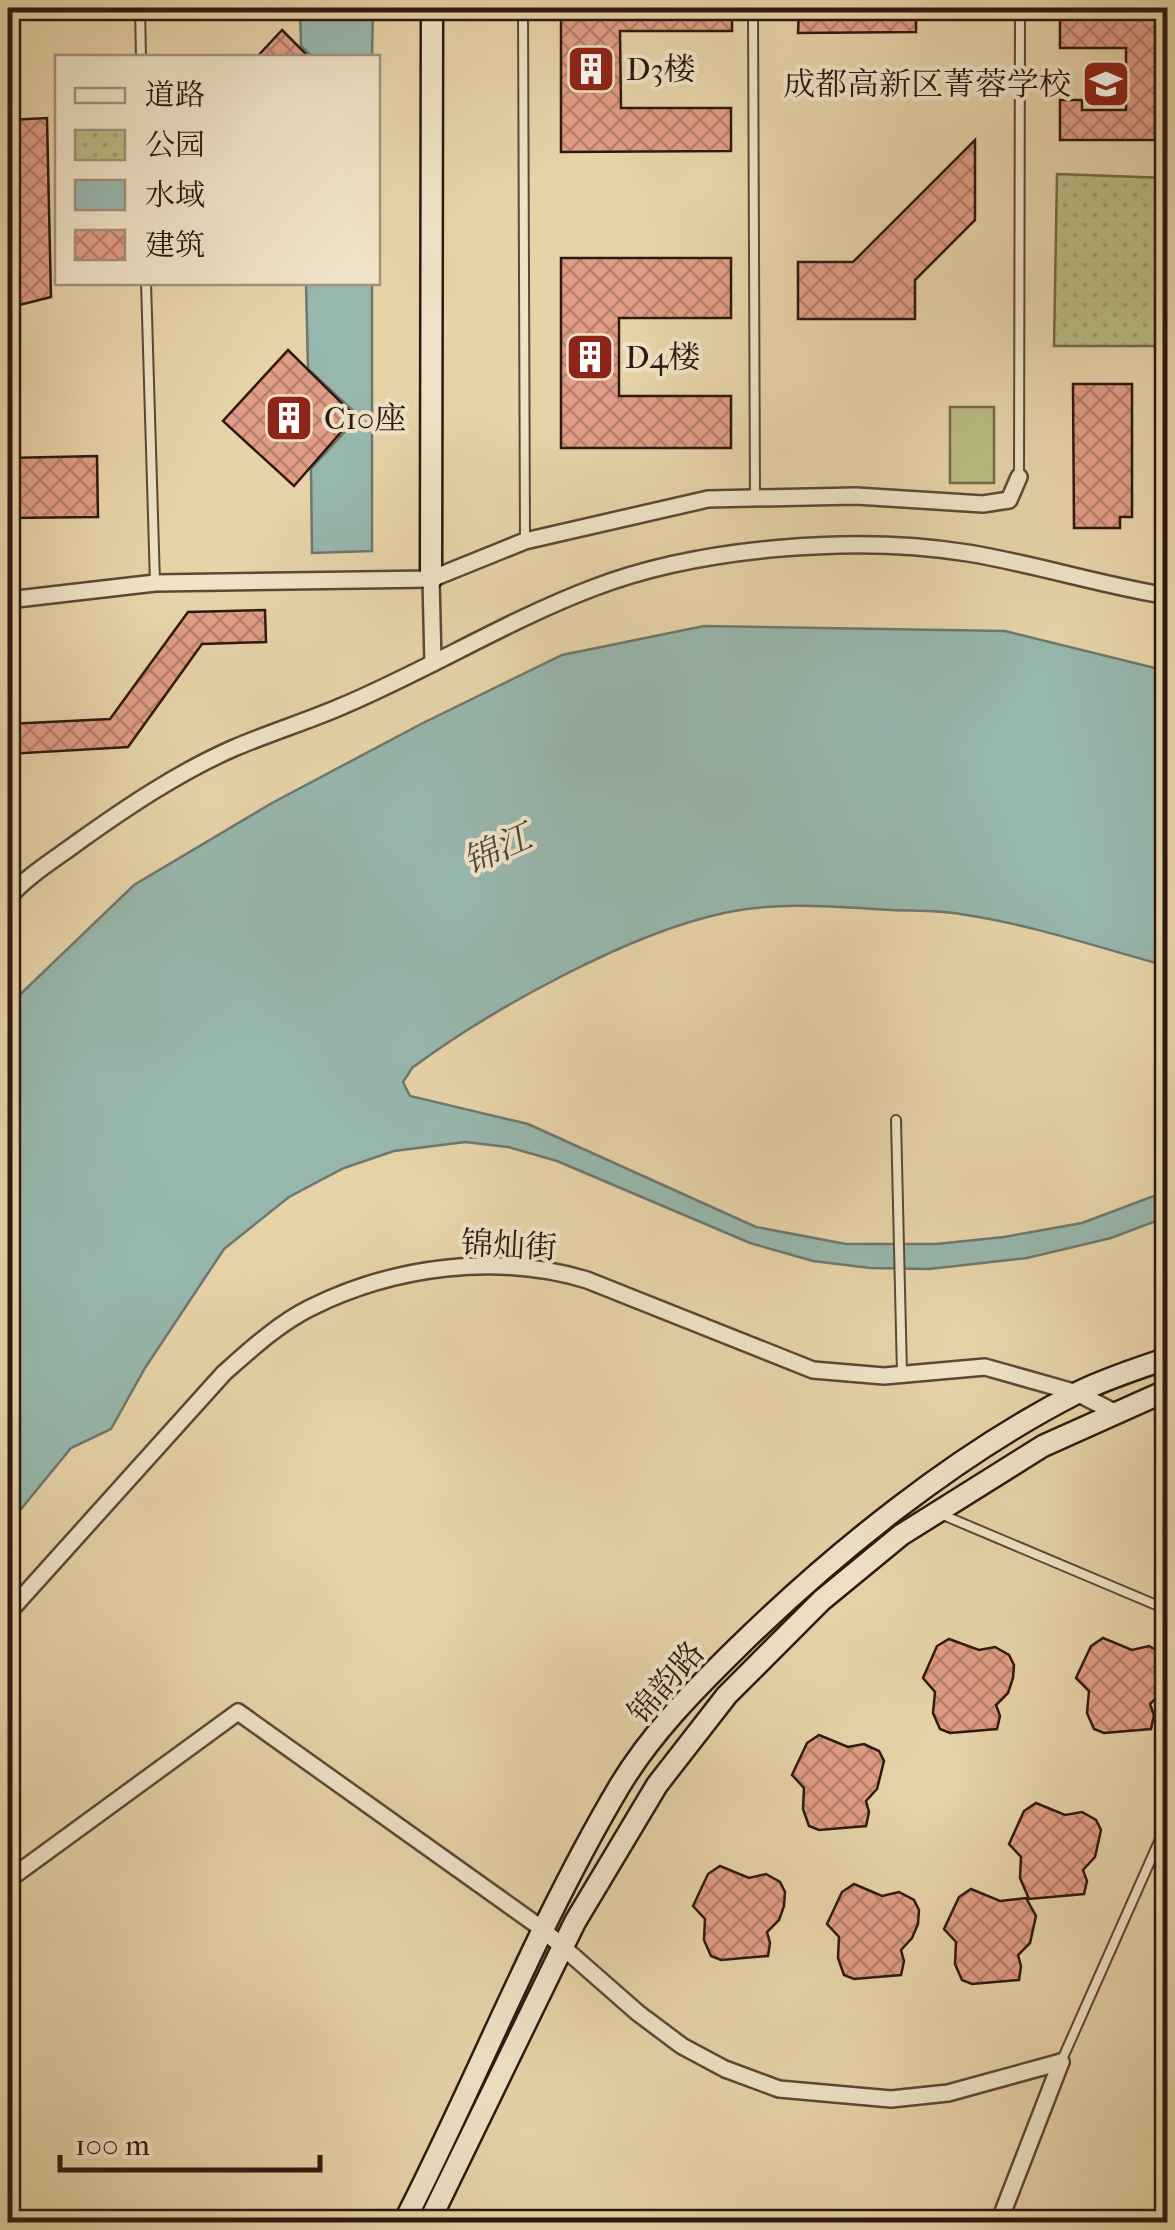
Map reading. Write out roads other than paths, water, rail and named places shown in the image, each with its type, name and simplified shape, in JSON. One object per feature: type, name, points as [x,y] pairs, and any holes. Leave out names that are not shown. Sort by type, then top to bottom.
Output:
[{"type":"street","points":[[432,8],[433,662]]},
{"type":"street","points":[[8,600],[155,583],[431,579],[525,540],[708,499],[856,496],[983,504],[1009,500],[1019,477]]},
{"type":"street","points":[[8,898],[21,882],[148,795],[232,749],[343,706],[593,588],[658,568],[807,548],[888,546],[968,553],[1168,596]]},
{"type":"street","name":"锦灿街","points":[[8,1614],[224,1373],[258,1343],[308,1309],[373,1282],[420,1270],[549,1269],[587,1280],[813,1370],[884,1376],[985,1366],[1077,1392],[1116,1413]]},
{"type":"street","name":"锦韵路","points":[[404,2222],[542,1928],[622,1784],[688,1697],[785,1601],[854,1542],[953,1469],[1077,1392],[1168,1358]]},
{"type":"street","name":"锦韵路","points":[[430,2222],[563,1947],[657,1785],[727,1695],[822,1600],[901,1535],[1043,1446],[1168,1390]]},
{"type":"street","points":[[8,1880],[238,1712],[542,1928],[638,2013],[682,2046],[725,2069],[780,2089],[891,2099],[948,2093],[1061,2062]]},
{"type":"street","points":[[999,2222],[1061,2062]]},
{"type":"lane","points":[[140,8],[141,55]]},
{"type":"lane","points":[[523,8],[525,540]]},
{"type":"lane","points":[[754,8],[755,498]]},
{"type":"lane","points":[[1019,477],[1020,8]]},
{"type":"lane","points":[[146,285],[155,583]]},
{"type":"lane","points":[[896,1120],[902,1374]]},
{"type":"lane","points":[[939,1513],[1168,1610]]},
{"type":"lane","points":[[1061,2062],[1168,1821]]},
{"type":"water","points":[[300,8],[373,8],[372,55],[311,55],[301,46]]},
{"type":"water","points":[[306,285],[372,285],[372,551],[312,553],[311,469],[359,416],[308,369]]},
{"type":"water","name":"锦江","points":[[704,626],[1005,631],[1167,671],[1167,966],[1039,930],[952,913],[808,906],[745,909],[646,938],[520,999],[412,1068],[403,1082],[410,1096],[528,1124],[756,1227],[846,1244],[936,1244],[1004,1237],[1082,1223],[1167,1191],[1167,1217],[1111,1238],[1027,1258],[929,1269],[870,1268],[813,1261],[750,1243],[557,1161],[508,1147],[465,1142],[394,1151],[344,1168],[289,1197],[224,1249],[145,1368],[111,1429],[71,1448],[8,1525],[8,1006],[134,885],[272,803],[562,655]]},
{"type":"place","name":"D3楼","points":[[591,69]]},
{"type":"place","name":"成都高新区菁蓉学校","points":[[1106,84]]},
{"type":"place","name":"D4楼","points":[[590,357]]},
{"type":"place","name":"C10座","points":[[289,418]]}]
